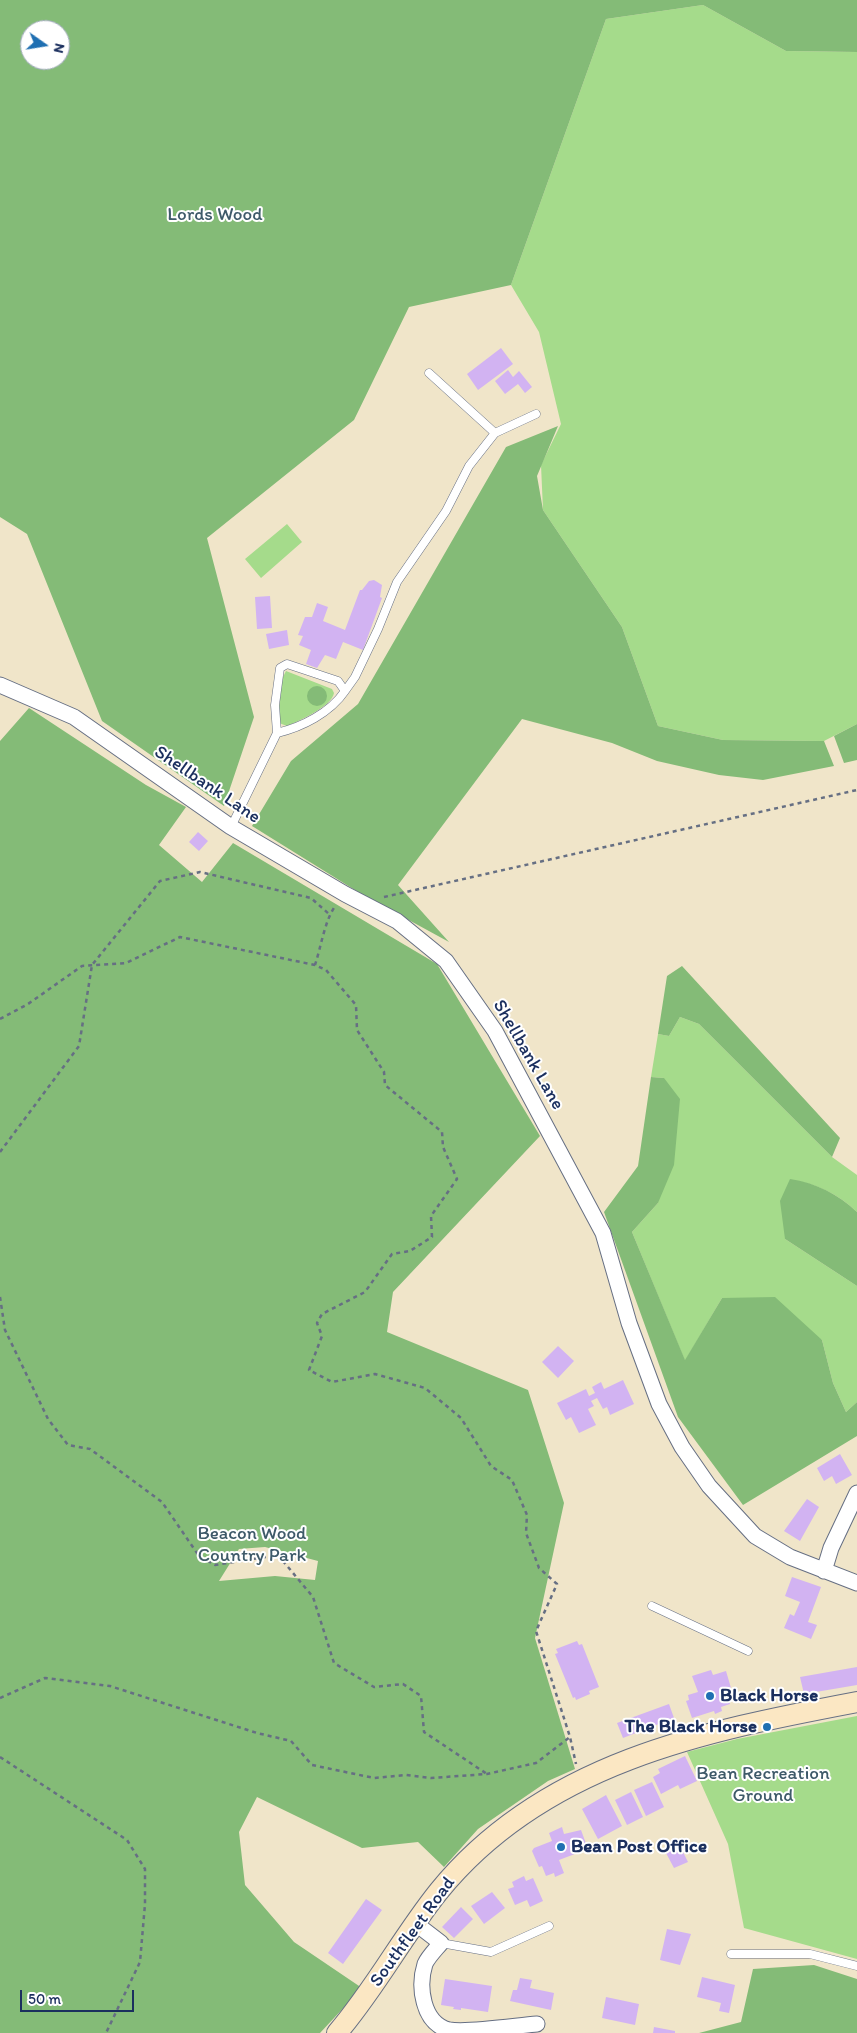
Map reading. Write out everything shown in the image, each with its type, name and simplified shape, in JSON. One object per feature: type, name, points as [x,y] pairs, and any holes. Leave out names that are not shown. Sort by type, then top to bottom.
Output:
[{"type":"main road","name":"Southfleet Road","points":[[337,2033],[372,1987],[439,1890],[498,1833],[531,1809],[596,1773],[642,1754],[718,1730],[857,1702]]},
{"type":"street","name":"Shellbank Lane","points":[[0,685],[74,717],[231,827],[345,894],[397,921],[446,961],[495,1031],[603,1233],[629,1323],[659,1404],[682,1447],[709,1486],[755,1536],[790,1557],[857,1583]]},
{"type":"street","points":[[824,1571],[831,1548],[857,1493]]},
{"type":"street","points":[[415,1923],[441,1943],[426,1962],[421,1984],[424,2004],[434,2020],[447,2030],[462,2032],[537,2024]]},
{"type":"lane","points":[[429,373],[495,433]]},
{"type":"lane","points":[[277,733],[288,730],[334,706],[355,677],[378,629],[397,582],[446,512],[469,466],[495,433],[536,414]]},
{"type":"lane","points":[[231,827],[277,733],[275,705],[280,668],[287,664],[338,681],[345,691]]},
{"type":"lane","points":[[652,1606],[748,1650]]},
{"type":"lane","points":[[441,1943],[491,1952],[549,1926]]},
{"type":"lane","points":[[732,1954],[810,1954],[857,1966]]},
{"type":"path","points":[[395,894],[857,790]]},
{"type":"path","points":[[0,1152],[79,1046],[92,965],[160,881],[200,872],[312,898],[329,914],[315,965]]},
{"type":"path","points":[[0,1019],[28,1004],[82,966],[126,962],[180,937],[315,965],[326,970],[356,1005],[357,1030],[384,1072],[384,1085],[442,1132],[443,1147],[457,1179],[431,1216],[432,1237],[410,1251],[392,1254],[364,1292],[322,1314],[317,1323],[322,1336],[309,1370],[332,1382],[375,1374],[425,1388],[462,1418],[491,1466],[512,1480],[527,1515],[526,1533],[539,1568],[557,1584],[536,1631],[570,1737],[577,1768],[576,1783]]},
{"type":"path","points":[[0,1297],[5,1330],[48,1419],[68,1445],[90,1449],[162,1502],[199,1556],[215,1565],[278,1555],[313,1597],[334,1663],[374,1687],[403,1684],[421,1696],[424,1732],[487,1774]]},
{"type":"path","points":[[0,1698],[45,1678],[110,1686],[257,1734],[291,1741],[312,1765],[374,1778],[406,1775],[431,1778],[487,1774],[536,1763],[570,1737]]},
{"type":"path","points":[[0,1757],[127,1840],[145,1869],[145,1904],[140,1962],[106,2033]]},
{"type":"green space","name":"Lords Wood","points":[[0,0],[857,0],[857,52],[786,51],[703,5],[606,19],[511,285],[409,307],[354,420],[207,538],[254,717],[224,806],[102,721],[27,534],[0,517]]},
{"type":"green space","points":[[703,5],[786,51],[857,52],[857,724],[824,741],[723,740],[658,726],[622,627],[543,510],[541,465],[561,424],[539,332],[511,285],[606,19]]},
{"type":"green space","points":[[558,426],[537,476],[543,510],[622,627],[658,726],[723,740],[824,741],[834,766],[763,780],[719,775],[657,761],[612,743],[522,719],[398,885],[449,942],[363,895],[252,826],[291,761],[358,704],[506,447]]},
{"type":"green space","points":[[287,524],[302,542],[261,578],[245,559]]},
{"type":"green space","points":[[286,671],[332,689],[334,693],[328,703],[321,708],[287,726],[279,723],[278,719],[282,679]]},
{"type":"green space","points":[[313,686],[321,686],[327,692],[327,700],[321,706],[313,706],[307,700],[307,692]]},
{"type":"green space","name":"Beacon Wood Country Park","points":[[29,708],[146,785],[186,807],[159,845],[202,882],[233,843],[437,964],[540,1136],[393,1292],[387,1332],[528,1390],[564,1503],[535,1638],[575,1769],[548,1781],[478,1829],[444,1867],[418,1842],[362,1848],[257,1797],[239,1832],[245,1885],[294,1942],[362,1988],[320,2033],[0,2033],[0,741]],"holes":[[[265,1547],[318,1561],[315,1580],[275,1576],[219,1581],[239,1549]]]},
{"type":"green space","points":[[857,724],[857,760],[844,763],[834,736]]},
{"type":"green space","points":[[682,966],[840,1138],[832,1157],[699,1024],[680,1017],[669,1036],[658,1034],[667,976]]},
{"type":"green space","points":[[680,1017],[699,1024],[832,1157],[857,1175],[857,1212],[826,1190],[800,1181],[790,1180],[785,1239],[857,1286],[857,1402],[846,1412],[833,1383],[822,1340],[722,1298],[685,1361],[632,1232],[658,1203],[664,1078],[651,1077],[658,1034],[669,1036]]},
{"type":"green space","points":[[651,1077],[664,1078],[680,1099],[674,1165],[658,1203],[632,1232],[685,1360],[722,1298],[775,1297],[822,1340],[833,1383],[846,1412],[857,1402],[857,1436],[743,1505],[678,1417],[604,1212],[638,1166]]},
{"type":"green space","points":[[790,1179],[809,1183],[826,1190],[857,1212],[857,1286],[785,1239],[780,1201]]},
{"type":"green space","name":"Bean Recreation Ground","points":[[857,1716],[857,1959],[744,1928],[728,1844],[687,1752],[737,1739]]},
{"type":"green space","points":[[814,1965],[857,1979],[857,2033],[699,2033],[741,2022],[753,1969]]},
{"type":"building","points":[[501,348],[513,364],[478,390],[467,374]]},
{"type":"building","points":[[508,370],[513,377],[519,371],[532,387],[525,393],[518,384],[505,394],[495,381]]},
{"type":"building","points":[[374,580],[382,585],[380,597],[382,598],[363,650],[343,642],[336,659],[325,655],[317,668],[306,664],[311,650],[299,645],[303,636],[298,635],[305,617],[312,617],[317,603],[328,607],[323,621],[345,630],[360,590],[369,581]]},
{"type":"building","points":[[270,596],[272,628],[257,629],[255,597]]},
{"type":"building","points":[[287,630],[289,645],[269,649],[266,634]]},
{"type":"building","points":[[198,832],[208,841],[199,851],[189,842]]},
{"type":"building","points":[[558,1346],[574,1361],[558,1378],[542,1362]]},
{"type":"building","points":[[623,1380],[634,1404],[610,1415],[607,1407],[603,1409],[597,1398],[591,1401],[594,1406],[588,1409],[596,1425],[579,1433],[571,1417],[566,1420],[557,1403],[586,1389],[589,1396],[595,1393],[592,1387],[601,1382],[604,1389]]},
{"type":"building","points":[[840,1454],[852,1475],[836,1484],[832,1476],[824,1481],[817,1468]]},
{"type":"building","points":[[807,1499],[819,1507],[800,1541],[784,1531]]},
{"type":"building","points":[[792,1577],[821,1587],[808,1622],[817,1625],[811,1639],[784,1628],[790,1614],[794,1616],[800,1602],[785,1596]]},
{"type":"building","points":[[577,1641],[579,1645],[582,1644],[599,1687],[589,1691],[590,1694],[576,1700],[575,1697],[573,1698],[555,1654],[558,1653],[556,1649]]},
{"type":"building","points":[[857,1667],[857,1685],[804,1694],[800,1677]]},
{"type":"building","points":[[711,1670],[713,1675],[726,1671],[731,1688],[725,1690],[730,1704],[721,1707],[722,1711],[715,1714],[714,1711],[692,1718],[686,1701],[689,1700],[688,1695],[698,1692],[692,1676]]},
{"type":"building","points":[[669,1704],[674,1718],[623,1738],[617,1723]]},
{"type":"building","points":[[685,1756],[697,1781],[680,1789],[678,1785],[661,1794],[653,1777],[660,1773],[658,1769]]},
{"type":"building","points":[[652,1782],[664,1807],[646,1816],[634,1790]]},
{"type":"building","points":[[631,1792],[643,1817],[627,1825],[615,1800]]},
{"type":"building","points":[[606,1795],[622,1826],[598,1839],[582,1809]]},
{"type":"building","points":[[562,1827],[564,1834],[581,1830],[588,1849],[559,1860],[564,1873],[555,1877],[554,1873],[546,1876],[542,1866],[539,1867],[532,1851],[534,1848],[552,1841],[549,1833]]},
{"type":"building","points":[[680,1846],[688,1862],[674,1868],[666,1853]]},
{"type":"building","points":[[524,1876],[526,1881],[533,1878],[543,1901],[530,1907],[527,1900],[515,1905],[508,1889],[514,1887],[512,1882]]},
{"type":"building","points":[[492,1892],[505,1908],[484,1924],[471,1906]]},
{"type":"building","points":[[366,1899],[382,1910],[343,1964],[328,1953]]},
{"type":"building","points":[[461,1907],[473,1919],[454,1938],[442,1927]]},
{"type":"building","points":[[667,1929],[691,1934],[680,1965],[660,1960]]},
{"type":"building","points":[[702,1977],[735,1985],[729,2013],[719,2011],[721,2003],[697,1997]]},
{"type":"building","points":[[520,1978],[532,1980],[530,1988],[554,1993],[551,2010],[510,2001],[513,1990],[517,1990]]},
{"type":"building","points":[[445,1979],[492,1986],[488,2012],[461,2008],[461,2010],[453,2009],[454,2007],[441,2005]]},
{"type":"building","points":[[606,1997],[639,2004],[635,2025],[602,2018]]},
{"type":"building","points":[[654,2027],[675,2031],[675,2033],[653,2033]]},
{"type":"place","name":"Black Horse","points":[[710,1696]]},
{"type":"place","name":"The Black Horse","points":[[767,1727]]},
{"type":"place","name":"Bean Post Office","points":[[561,1847]]}]
